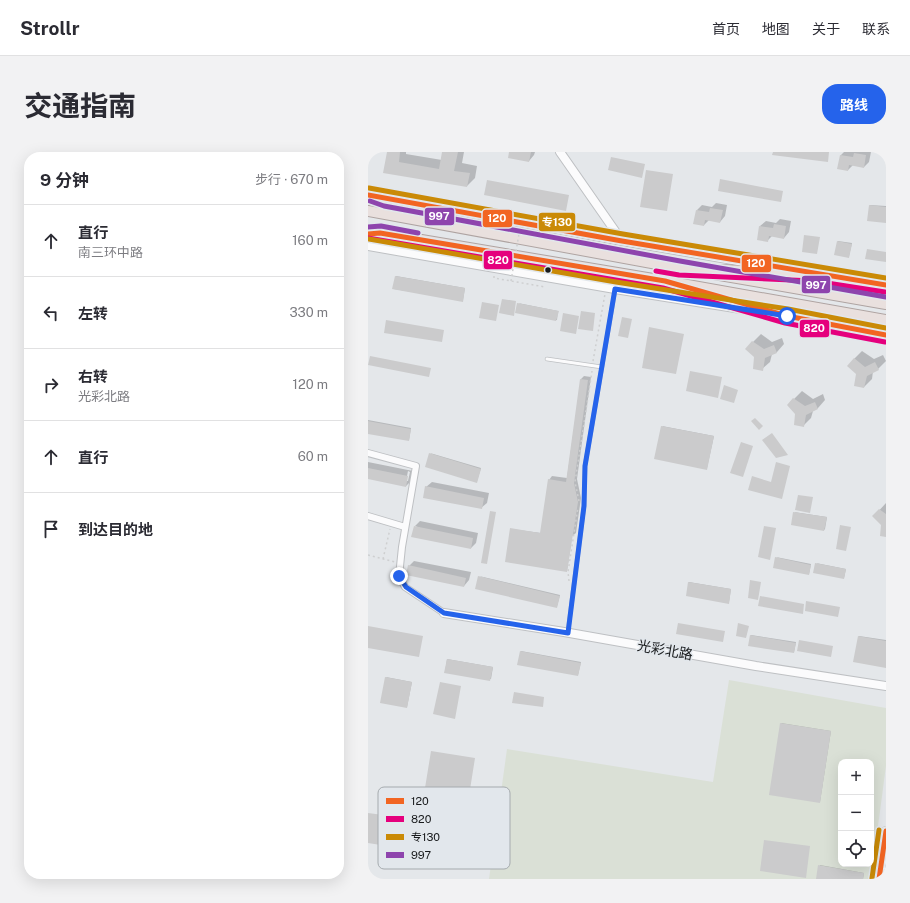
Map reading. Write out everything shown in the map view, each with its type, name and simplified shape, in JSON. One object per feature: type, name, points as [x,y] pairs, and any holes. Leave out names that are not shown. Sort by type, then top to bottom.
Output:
[{"type":"highway","points":[[368,208],[382,213]]},
{"type":"highway","points":[[368,211],[886,304]]},
{"type":"highway","points":[[368,232],[665,281],[886,320]]},
{"type":"highway","points":[[679,268],[815,274]]},
{"type":"highway","points":[[665,281],[787,316]]},
{"type":"main road","points":[[880,879],[886,831]]},
{"type":"street","points":[[560,152],[622,241]]},
{"type":"street","points":[[368,195],[622,241],[886,285]]},
{"type":"street","points":[[368,246],[615,289],[787,316],[886,335]]},
{"type":"street","points":[[368,453],[416,466],[405,527],[399,576],[406,587],[444,613]]},
{"type":"street","points":[[368,516],[405,527]]},
{"type":"street","name":"光彩北路","points":[[444,613],[756,666],[886,686]]},
{"type":"lane","points":[[568,633],[584,506],[585,466],[615,289]]},
{"type":"lane","points":[[547,359],[602,367]]},
{"type":"path","points":[[511,281],[522,216]]},
{"type":"path","points":[[494,278],[545,286]]},
{"type":"path","points":[[383,559],[392,523]]},
{"type":"path","points":[[368,555],[400,564]]},
{"type":"shaded area","points":[[729,680],[886,708],[886,766],[874,856],[874,759],[838,759],[838,867],[873,867],[871,879],[489,879],[490,869],[510,869],[510,787],[502,787],[507,749],[713,782]]},
{"type":"building","points":[[387,152],[400,152],[399,162],[439,169],[442,152],[458,152],[454,171],[470,173],[467,187],[383,173]]},
{"type":"building","points":[[509,152],[531,152],[529,162],[508,158]]},
{"type":"building","points":[[773,152],[829,152],[828,162],[772,155]]},
{"type":"building","points":[[854,153],[866,155],[864,168],[849,165],[848,171],[837,169],[840,155],[853,157]]},
{"type":"building","points":[[611,157],[645,164],[642,178],[608,170]]},
{"type":"building","points":[[646,170],[673,174],[667,211],[640,207]]},
{"type":"building","points":[[720,179],[783,191],[781,202],[718,191]]},
{"type":"building","points":[[487,180],[569,195],[566,211],[484,195]]},
{"type":"building","points":[[869,205],[886,207],[886,223],[867,221]]},
{"type":"building","points":[[710,208],[723,210],[720,223],[705,220],[704,226],[693,224],[696,210],[709,212]]},
{"type":"building","points":[[774,224],[786,226],[784,239],[769,236],[768,242],[757,240],[759,226],[773,228]]},
{"type":"building","points":[[804,235],[820,237],[817,254],[802,252]]},
{"type":"building","points":[[837,241],[852,244],[849,258],[834,255]]},
{"type":"building","points":[[867,249],[886,252],[886,262],[865,259]]},
{"type":"building","points":[[395,276],[465,288],[463,302],[392,289]]},
{"type":"building","points":[[502,299],[516,301],[514,316],[499,313]]},
{"type":"building","points":[[482,302],[499,305],[496,321],[479,318]]},
{"type":"building","points":[[517,303],[559,311],[556,321],[515,313]]},
{"type":"building","points":[[581,311],[595,313],[593,331],[578,329]]},
{"type":"building","points":[[563,313],[579,316],[576,334],[560,331]]},
{"type":"building","points":[[622,317],[632,319],[628,338],[618,336]]},
{"type":"building","points":[[386,320],[444,330],[442,342],[384,333]]},
{"type":"building","points":[[649,327],[684,334],[676,374],[642,368]]},
{"type":"building","points":[[752,341],[764,349],[774,345],[777,353],[765,358],[763,371],[753,369],[754,357],[745,349]]},
{"type":"building","points":[[370,356],[431,368],[429,377],[368,365]]},
{"type":"building","points":[[854,358],[865,367],[875,362],[879,370],[867,376],[864,388],[854,386],[856,374],[847,366]]},
{"type":"building","points":[[690,371],[722,377],[718,398],[686,391]]},
{"type":"building","points":[[580,379],[588,380],[574,483],[578,502],[567,572],[505,562],[510,528],[540,533],[548,479],[566,482]]},
{"type":"building","points":[[724,385],[738,390],[734,403],[720,399]]},
{"type":"building","points":[[793,398],[805,406],[815,402],[818,409],[806,415],[804,427],[794,425],[795,414],[787,405]]},
{"type":"building","points":[[755,418],[763,426],[759,430],[751,421]]},
{"type":"building","points":[[368,421],[411,429],[409,441],[368,434]]},
{"type":"building","points":[[661,426],[714,436],[707,470],[654,459]]},
{"type":"building","points":[[772,433],[788,455],[776,458],[762,440]]},
{"type":"building","points":[[741,442],[753,446],[743,477],[730,473]]},
{"type":"building","points":[[429,453],[481,469],[477,483],[425,467]]},
{"type":"building","points":[[776,462],[790,466],[782,499],[748,490],[752,476],[771,482]]},
{"type":"building","points":[[368,468],[408,476],[406,487],[368,479]]},
{"type":"building","points":[[425,486],[484,498],[482,509],[423,498]]},
{"type":"building","points":[[798,495],[813,497],[810,513],[795,510]]},
{"type":"building","points":[[879,509],[886,514],[886,537],[880,536],[881,525],[872,516]]},
{"type":"building","points":[[490,511],[496,512],[487,564],[481,563]]},
{"type":"building","points":[[793,512],[827,517],[824,531],[791,525]]},
{"type":"building","points":[[840,525],[851,527],[846,551],[836,549]]},
{"type":"building","points":[[414,526],[473,538],[471,549],[411,537]]},
{"type":"building","points":[[764,526],[776,528],[770,560],[758,557]]},
{"type":"building","points":[[775,557],[811,565],[809,575],[773,568]]},
{"type":"building","points":[[815,563],[846,569],[844,579],[813,573]]},
{"type":"building","points":[[408,565],[466,578],[464,587],[406,575]]},
{"type":"building","points":[[478,576],[560,596],[557,608],[475,589]]},
{"type":"building","points":[[750,580],[761,582],[758,600],[748,598]]},
{"type":"building","points":[[688,582],[731,589],[729,604],[686,596]]},
{"type":"building","points":[[760,596],[804,604],[803,614],[758,606]]},
{"type":"building","points":[[806,601],[840,607],[838,617],[805,611]]},
{"type":"building","points":[[678,623],[725,631],[723,642],[676,634]]},
{"type":"building","points":[[738,623],[749,626],[746,638],[736,636]]},
{"type":"building","points":[[368,626],[423,636],[419,657],[368,648]]},
{"type":"building","points":[[750,635],[796,643],[794,653],[748,646]]},
{"type":"building","points":[[858,636],[886,641],[886,668],[853,662]]},
{"type":"building","points":[[799,640],[833,646],[831,657],[797,651]]},
{"type":"building","points":[[520,651],[581,663],[578,676],[517,665]]},
{"type":"building","points":[[447,659],[493,667],[490,681],[444,673]]},
{"type":"building","points":[[385,677],[412,682],[407,708],[380,703]]},
{"type":"building","points":[[440,682],[461,686],[455,719],[433,714]]},
{"type":"building","points":[[514,692],[544,697],[543,707],[512,703]]},
{"type":"building","points":[[780,723],[831,731],[820,803],[769,795]]},
{"type":"building","points":[[431,751],[475,758],[470,787],[425,787]]},
{"type":"building","points":[[368,813],[378,814],[378,845],[368,843]]},
{"type":"building","points":[[764,840],[810,846],[806,878],[760,871]]},
{"type":"building","points":[[818,865],[864,873],[863,879],[816,879]]},
{"type":"transit line","name":"专130","points":[[369,188],[623,234],[886,278]]},
{"type":"transit line","name":"120","points":[[368,195],[622,241],[886,285]]},
{"type":"transit line","name":"997","points":[[370,201],[384,206],[680,261],[886,297]]},
{"type":"transit line","name":"997","points":[[368,227],[381,226],[418,233]]},
{"type":"transit line","name":"120","points":[[368,234],[380,233],[665,281],[787,316],[886,335]]},
{"type":"transit line","name":"820","points":[[368,238],[663,288],[785,323],[885,342]]},
{"type":"transit line","name":"专130","points":[[369,239],[616,282],[788,309],[886,328]]},
{"type":"transit line","name":"820","points":[[656,271],[679,275],[814,281],[885,292]]},
{"type":"transit line","name":"专130","points":[[872,878],[879,830]]},
{"type":"transit line","name":"120","points":[[879,879],[886,831]]},
{"type":"route","points":[[399,576],[406,587],[444,613],[568,633],[584,506],[585,466],[615,289],[787,316]]}]
